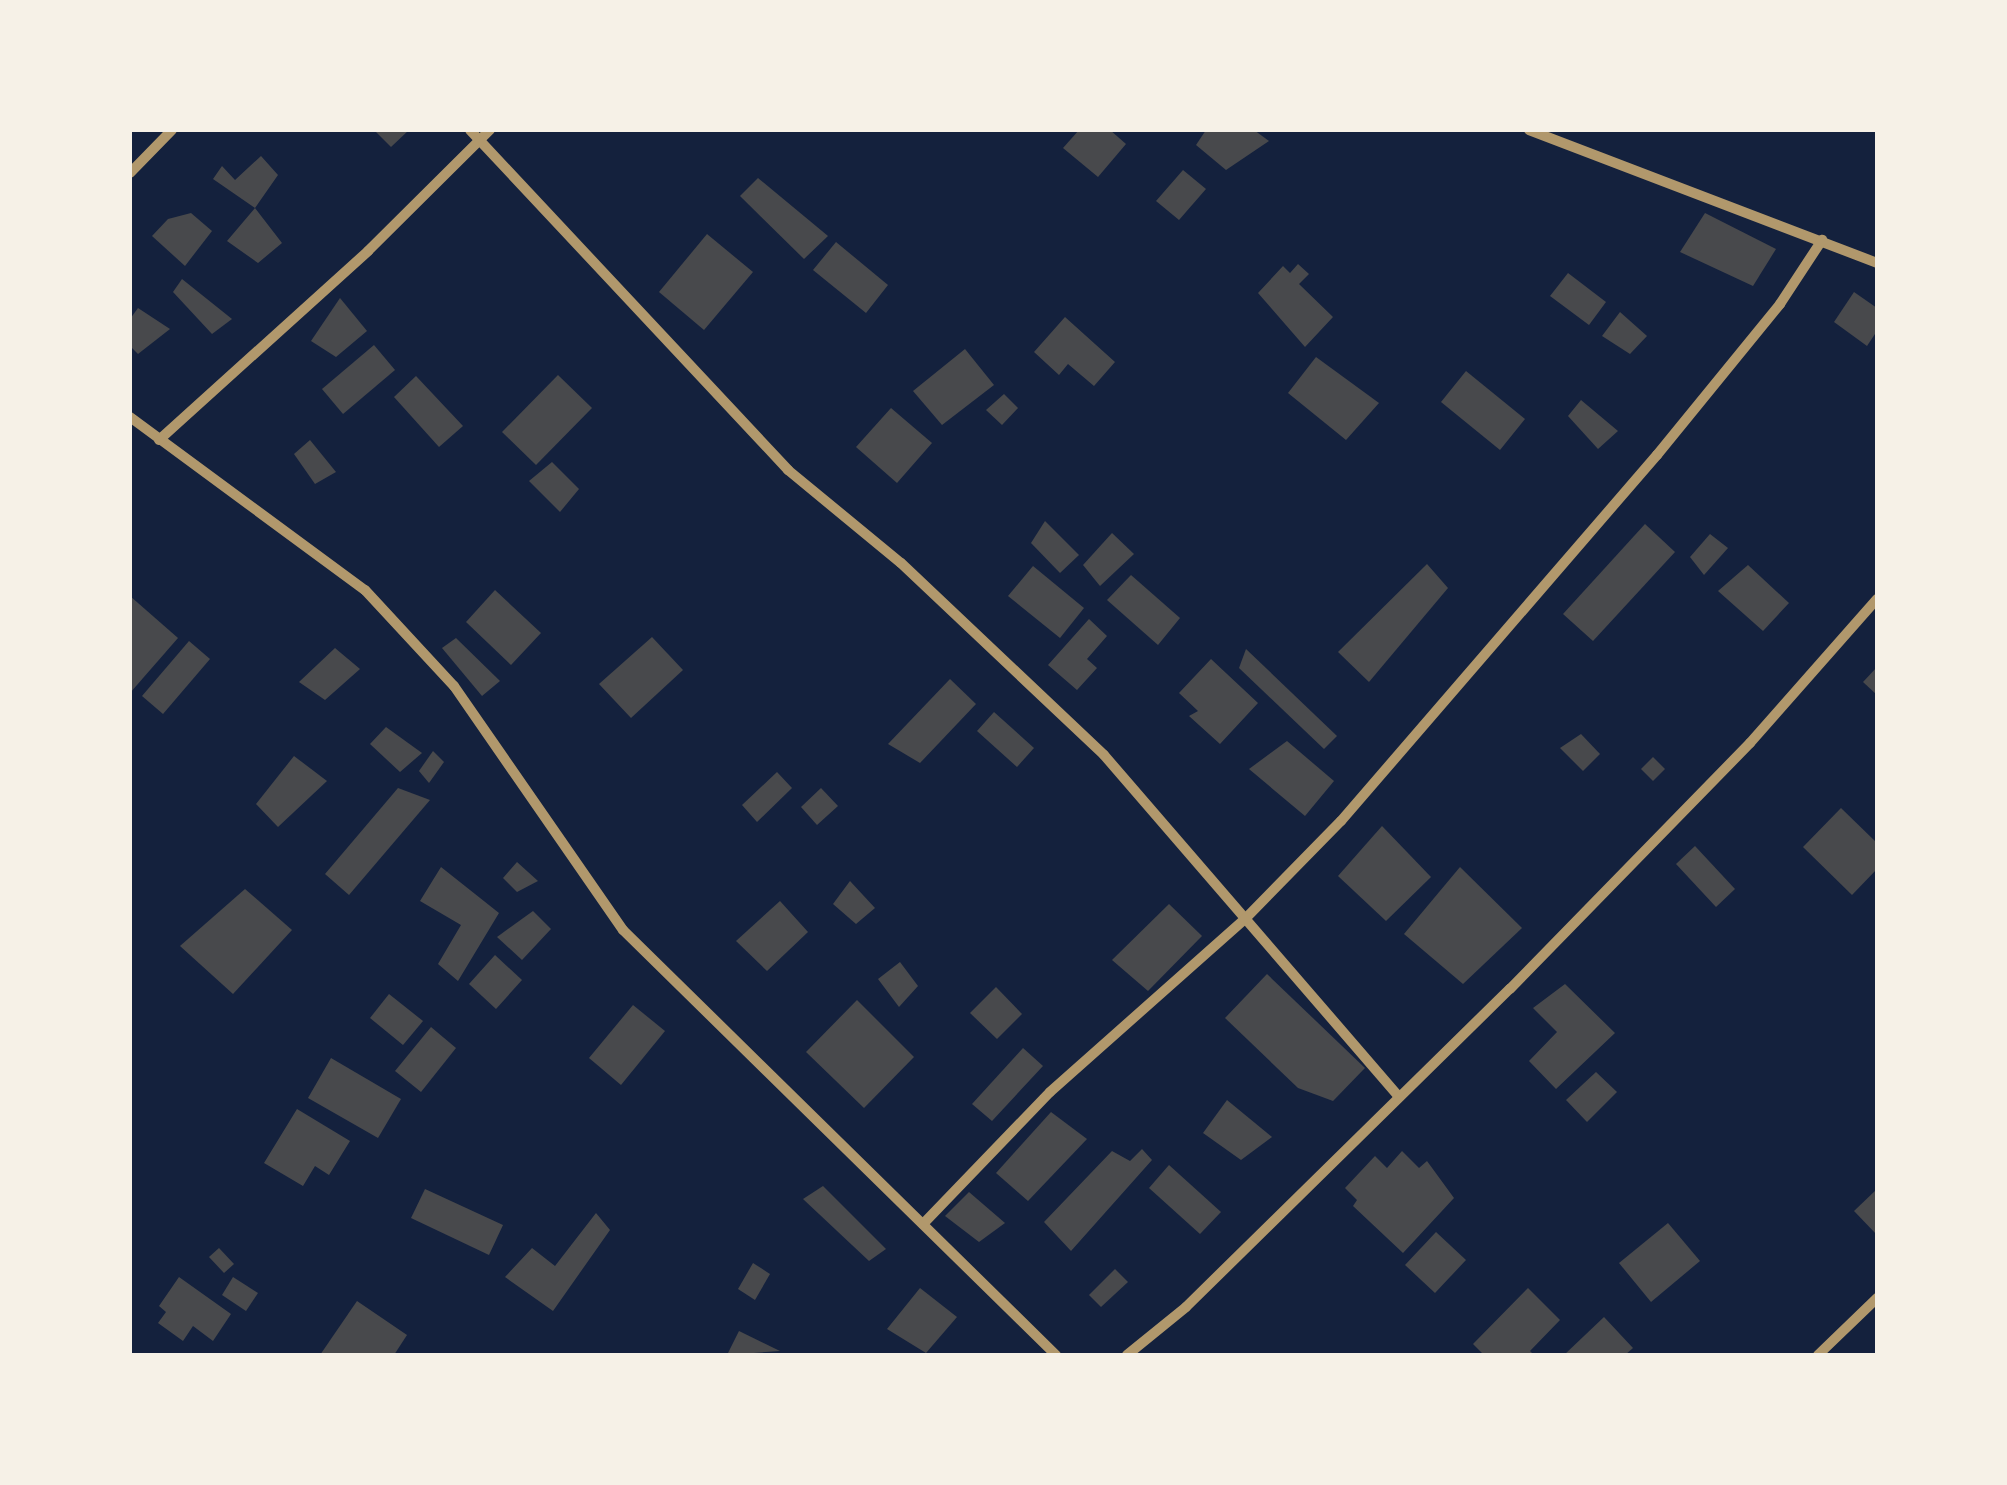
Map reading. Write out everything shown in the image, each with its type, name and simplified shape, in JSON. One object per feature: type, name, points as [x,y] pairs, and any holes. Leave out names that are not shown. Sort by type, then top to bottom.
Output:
[{"type":"street","points":[[130,172],[172,130]]},
{"type":"street","points":[[470,130],[788,470],[902,563],[1104,755],[1398,1096]]},
{"type":"street","points":[[160,440],[490,130]]},
{"type":"street","points":[[1528,130],[1877,263]]},
{"type":"street","points":[[923,1224],[1050,1092],[1245,919],[1341,821],[1644,469],[1780,304],[1822,240]]},
{"type":"street","points":[[130,417],[365,590],[454,686],[623,930],[1056,1355]]},
{"type":"street","points":[[1127,1355],[1186,1306],[1750,743],[1877,599]]},
{"type":"street","points":[[1818,1355],[1877,1299]]},
{"type":"building","points":[[374,130],[409,130],[391,147]]},
{"type":"building","points":[[1079,130],[1110,130],[1126,144],[1098,177],[1063,148]]},
{"type":"building","points":[[1206,130],[1254,130],[1269,141],[1226,170],[1196,145]]},
{"type":"building","points":[[261,156],[278,175],[255,208],[213,179],[222,166],[235,180]]},
{"type":"building","points":[[1183,170],[1206,189],[1179,220],[1156,201]]},
{"type":"building","points":[[758,178],[828,236],[804,259],[740,196]]},
{"type":"building","points":[[255,208],[282,243],[258,263],[227,241]]},
{"type":"building","points":[[191,213],[212,231],[185,266],[152,236],[168,219]]},
{"type":"building","points":[[1705,213],[1776,249],[1753,286],[1680,252]]},
{"type":"building","points":[[707,234],[753,272],[704,330],[659,292]]},
{"type":"building","points":[[836,242],[888,285],[866,313],[813,270]]},
{"type":"building","points":[[1298,264],[1309,274],[1299,284],[1333,317],[1305,347],[1258,293],[1283,266],[1290,273]]},
{"type":"building","points":[[1568,273],[1606,302],[1589,325],[1550,296]]},
{"type":"building","points":[[182,279],[232,319],[212,334],[173,292]]},
{"type":"building","points":[[1854,292],[1877,308],[1877,331],[1867,346],[1834,322]]},
{"type":"building","points":[[340,298],[367,331],[336,357],[311,341]]},
{"type":"building","points":[[138,308],[170,329],[138,354],[130,346],[130,319]]},
{"type":"building","points":[[1620,312],[1647,336],[1630,354],[1602,336]]},
{"type":"building","points":[[1065,317],[1115,362],[1094,386],[1068,364],[1059,375],[1034,352]]},
{"type":"building","points":[[374,345],[395,370],[343,414],[322,389]]},
{"type":"building","points":[[965,349],[994,385],[942,425],[913,391]]},
{"type":"building","points":[[1316,357],[1379,403],[1346,440],[1288,393]]},
{"type":"building","points":[[1466,371],[1525,419],[1500,450],[1441,402]]},
{"type":"building","points":[[558,375],[592,408],[536,465],[502,432]]},
{"type":"building","points":[[416,376],[463,426],[439,447],[394,397]]},
{"type":"building","points":[[1004,394],[1018,408],[1002,425],[986,410]]},
{"type":"building","points":[[1581,400],[1618,431],[1598,449],[1568,416]]},
{"type":"building","points":[[891,408],[932,443],[897,483],[856,447]]},
{"type":"building","points":[[310,440],[336,472],[315,484],[294,454]]},
{"type":"building","points":[[552,462],[579,489],[560,512],[529,481]]},
{"type":"building","points":[[1045,521],[1079,555],[1060,573],[1031,543]]},
{"type":"building","points":[[1645,524],[1675,552],[1593,641],[1563,614]]},
{"type":"building","points":[[1112,533],[1134,554],[1100,586],[1083,565]]},
{"type":"building","points":[[1710,534],[1728,548],[1704,575],[1690,557]]},
{"type":"building","points":[[1427,564],[1448,588],[1369,682],[1338,652]]},
{"type":"building","points":[[1748,565],[1789,603],[1763,631],[1718,591]]},
{"type":"building","points":[[1033,566],[1084,608],[1060,638],[1008,596]]},
{"type":"building","points":[[1131,575],[1180,618],[1158,645],[1107,600]]},
{"type":"building","points":[[495,590],[541,633],[511,665],[466,622]]},
{"type":"building","points":[[130,596],[178,638],[130,693]]},
{"type":"building","points":[[1089,619],[1107,636],[1087,659],[1097,668],[1077,690],[1048,665]]},
{"type":"building","points":[[652,637],[683,670],[631,718],[599,684]]},
{"type":"building","points":[[456,638],[500,681],[482,696],[442,648]]},
{"type":"building","points":[[189,641],[210,659],[163,714],[142,696]]},
{"type":"building","points":[[335,648],[360,669],[325,700],[299,682]]},
{"type":"building","points":[[1246,649],[1337,736],[1324,749],[1239,668]]},
{"type":"building","points":[[1211,659],[1258,703],[1220,744],[1189,716],[1198,711],[1179,693]]},
{"type":"building","points":[[1877,667],[1877,695],[1863,682]]},
{"type":"building","points":[[950,679],[976,704],[920,763],[888,744]]},
{"type":"building","points":[[994,712],[1034,748],[1017,767],[977,731]]},
{"type":"building","points":[[386,727],[422,753],[400,772],[370,744]]},
{"type":"building","points":[[1581,734],[1600,754],[1583,771],[1560,748]]},
{"type":"building","points":[[1287,741],[1334,781],[1305,816],[1249,769]]},
{"type":"building","points":[[433,751],[444,762],[429,783],[419,771]]},
{"type":"building","points":[[294,756],[327,781],[278,827],[256,804]]},
{"type":"building","points":[[1653,757],[1665,769],[1653,781],[1641,769]]},
{"type":"building","points":[[777,772],[792,788],[757,822],[742,805]]},
{"type":"building","points":[[398,788],[430,800],[349,895],[325,874]]},
{"type":"building","points":[[821,788],[838,806],[817,825],[801,807]]},
{"type":"building","points":[[1841,808],[1877,843],[1877,869],[1852,895],[1803,847]]},
{"type":"building","points":[[1382,826],[1431,877],[1386,921],[1338,876]]},
{"type":"building","points":[[1695,846],[1735,889],[1716,907],[1676,864]]},
{"type":"building","points":[[517,862],[538,881],[517,892],[503,878]]},
{"type":"building","points":[[441,867],[499,913],[458,981],[438,964],[461,925],[420,901]]},
{"type":"building","points":[[1460,867],[1522,928],[1463,984],[1404,934]]},
{"type":"building","points":[[850,881],[875,908],[856,924],[833,904]]},
{"type":"building","points":[[245,889],[292,930],[233,994],[180,946]]},
{"type":"building","points":[[780,901],[808,932],[767,971],[736,941]]},
{"type":"building","points":[[1169,904],[1202,936],[1148,991],[1112,960]]},
{"type":"building","points":[[533,911],[551,929],[522,960],[497,937]]},
{"type":"building","points":[[495,955],[522,980],[496,1009],[469,984]]},
{"type":"building","points":[[900,962],[918,986],[899,1007],[878,979]]},
{"type":"building","points":[[1267,974],[1365,1068],[1333,1101],[1298,1088],[1225,1018]]},
{"type":"building","points":[[1565,984],[1615,1033],[1556,1089],[1529,1061],[1557,1032],[1533,1008]]},
{"type":"building","points":[[996,987],[1022,1014],[997,1039],[970,1013]]},
{"type":"building","points":[[389,994],[423,1021],[403,1045],[370,1018]]},
{"type":"building","points":[[857,1000],[914,1057],[864,1108],[806,1052]]},
{"type":"building","points":[[633,1005],[665,1031],[621,1085],[589,1058]]},
{"type":"building","points":[[431,1027],[456,1048],[421,1092],[395,1071]]},
{"type":"building","points":[[1023,1048],[1043,1066],[992,1121],[972,1104]]},
{"type":"building","points":[[331,1058],[401,1099],[378,1138],[308,1098]]},
{"type":"building","points":[[1596,1072],[1617,1092],[1587,1122],[1566,1100]]},
{"type":"building","points":[[1227,1100],[1272,1137],[1241,1160],[1203,1133]]},
{"type":"building","points":[[297,1109],[350,1141],[329,1175],[315,1166],[303,1186],[264,1163]]},
{"type":"building","points":[[1051,1112],[1087,1139],[1028,1201],[996,1173]]},
{"type":"building","points":[[1142,1149],[1152,1160],[1071,1251],[1044,1222],[1112,1151],[1130,1161]]},
{"type":"building","points":[[1402,1151],[1419,1168],[1427,1161],[1454,1198],[1403,1253],[1353,1206],[1357,1200],[1345,1188],[1375,1156],[1387,1168]]},
{"type":"building","points":[[1169,1165],[1221,1212],[1200,1234],[1149,1188]]},
{"type":"building","points":[[823,1186],[886,1249],[869,1261],[803,1199]]},
{"type":"building","points":[[425,1189],[503,1225],[489,1255],[411,1218]]},
{"type":"building","points":[[1877,1189],[1877,1235],[1854,1211]]},
{"type":"building","points":[[969,1192],[1005,1223],[979,1242],[945,1216]]},
{"type":"building","points":[[596,1213],[610,1230],[553,1311],[505,1277],[532,1248],[555,1266]]},
{"type":"building","points":[[1668,1223],[1700,1261],[1651,1302],[1619,1263]]},
{"type":"building","points":[[1436,1232],[1466,1260],[1435,1293],[1405,1265]]},
{"type":"building","points":[[219,1248],[234,1264],[224,1273],[209,1257]]},
{"type":"building","points":[[753,1263],[770,1274],[755,1300],[738,1289]]},
{"type":"building","points":[[1115,1269],[1128,1282],[1101,1307],[1089,1295]]},
{"type":"building","points":[[179,1277],[231,1314],[213,1341],[193,1326],[183,1341],[158,1323],[166,1312],[159,1306]]},
{"type":"building","points":[[233,1277],[258,1293],[246,1311],[222,1295]]},
{"type":"building","points":[[920,1288],[957,1317],[926,1353],[887,1329]]},
{"type":"building","points":[[1528,1288],[1560,1320],[1530,1351],[1534,1355],[1484,1355],[1473,1344]]},
{"type":"building","points":[[357,1301],[407,1335],[394,1355],[320,1355]]},
{"type":"building","points":[[1604,1317],[1633,1348],[1625,1355],[1564,1355]]},
{"type":"building","points":[[739,1331],[780,1351],[727,1355]]}]
